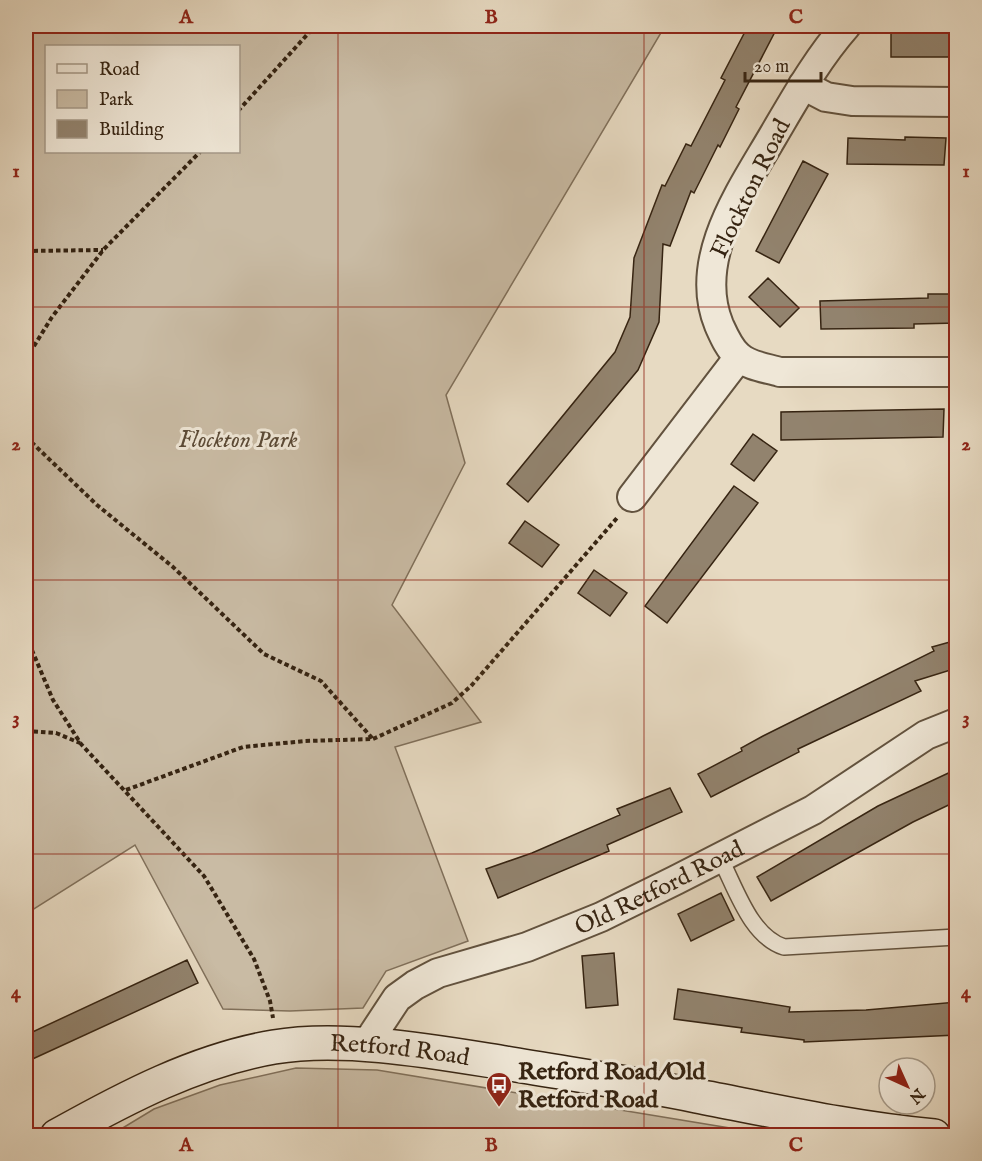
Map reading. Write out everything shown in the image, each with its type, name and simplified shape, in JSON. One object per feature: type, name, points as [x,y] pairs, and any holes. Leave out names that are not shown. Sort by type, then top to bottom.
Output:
[{"type":"main road","name":"Retford Road","points":[[57,1136],[118,1102],[187,1072],[243,1054],[277,1047],[366,1045],[446,1053],[812,1127],[934,1136]]},
{"type":"street","name":"Flockton Road","points":[[739,357],[725,339],[715,316],[710,289],[712,259],[758,161],[825,50],[846,26]]},
{"type":"street","points":[[803,85],[826,97],[852,102],[957,102]]},
{"type":"street","points":[[632,497],[739,357],[780,372],[957,372]]},
{"type":"street","name":"Old Retford Road","points":[[366,1045],[397,998],[415,985],[438,974],[527,947],[590,921],[813,810],[926,735],[957,723]]},
{"type":"lane","points":[[720,858],[757,929],[770,943],[784,947],[957,937]]},
{"type":"path","points":[[240,109],[315,26]]},
{"type":"path","points":[[26,359],[52,316],[104,249],[199,153]]},
{"type":"path","points":[[26,251],[104,249]]},
{"type":"path","points":[[26,437],[62,474],[173,567],[264,654],[321,681],[373,739]]},
{"type":"path","points":[[126,790],[243,747],[305,741],[373,739],[452,703],[471,686],[610,528],[632,497]]},
{"type":"path","points":[[26,636],[53,700],[81,744],[204,876],[254,959],[270,1001],[277,1047]]},
{"type":"path","points":[[26,731],[56,734],[81,744]]},
{"type":"green space","name":"Flockton Park","points":[[26,26],[665,26],[446,395],[465,463],[392,605],[481,722],[395,747],[468,941],[386,971],[363,1008],[290,1011],[223,1009],[135,845],[26,914]]},
{"type":"green space","points":[[296,1068],[377,1070],[754,1132],[757,1135],[481,1136],[467,1130],[381,1136],[111,1135],[154,1109],[220,1085]]},
{"type":"building","points":[[748,26],[778,26],[736,107],[739,109],[720,147],[718,145],[694,193],[691,191],[670,246],[663,244],[659,322],[638,370],[528,502],[507,484],[615,352],[630,317],[634,258],[662,185],[665,186],[686,144],[691,146],[725,80],[721,78]]},
{"type":"building","points":[[891,27],[949,27],[949,57],[891,57]]},
{"type":"building","points":[[905,137],[946,138],[944,165],[847,164],[848,138],[905,140]]},
{"type":"building","points":[[803,161],[828,174],[779,263],[756,251]]},
{"type":"building","points":[[768,278],[799,308],[780,327],[749,297]]},
{"type":"building","points":[[928,294],[957,294],[957,323],[914,324],[914,328],[821,329],[820,301],[928,298]]},
{"type":"building","points":[[944,409],[943,437],[781,440],[781,412]]},
{"type":"building","points":[[753,434],[777,451],[754,481],[731,464]]},
{"type":"building","points":[[734,486],[758,503],[667,623],[645,606]]},
{"type":"building","points":[[525,521],[559,545],[542,567],[509,543]]},
{"type":"building","points":[[594,570],[627,593],[610,616],[578,593]]},
{"type":"building","points":[[957,640],[957,668],[915,681],[921,691],[798,749],[799,752],[711,797],[698,774],[742,751],[741,748],[763,736],[934,651],[932,647]]},
{"type":"building","points":[[957,769],[957,801],[913,822],[771,901],[757,877],[878,806]]},
{"type":"building","points":[[670,788],[682,812],[607,845],[609,851],[498,898],[486,869],[532,853],[620,815],[617,809]]},
{"type":"building","points":[[721,893],[734,920],[691,941],[678,914]]},
{"type":"building","points":[[614,953],[618,1005],[586,1008],[582,956]]},
{"type":"building","points":[[187,960],[198,983],[26,1062],[26,1035]]},
{"type":"building","points":[[678,989],[790,1007],[789,1012],[866,1010],[957,1002],[957,1035],[804,1042],[804,1040],[741,1032],[742,1028],[674,1019]]},
{"type":"place","name":"Retford Road/Old Retford Road","points":[[499,1108]]}]
